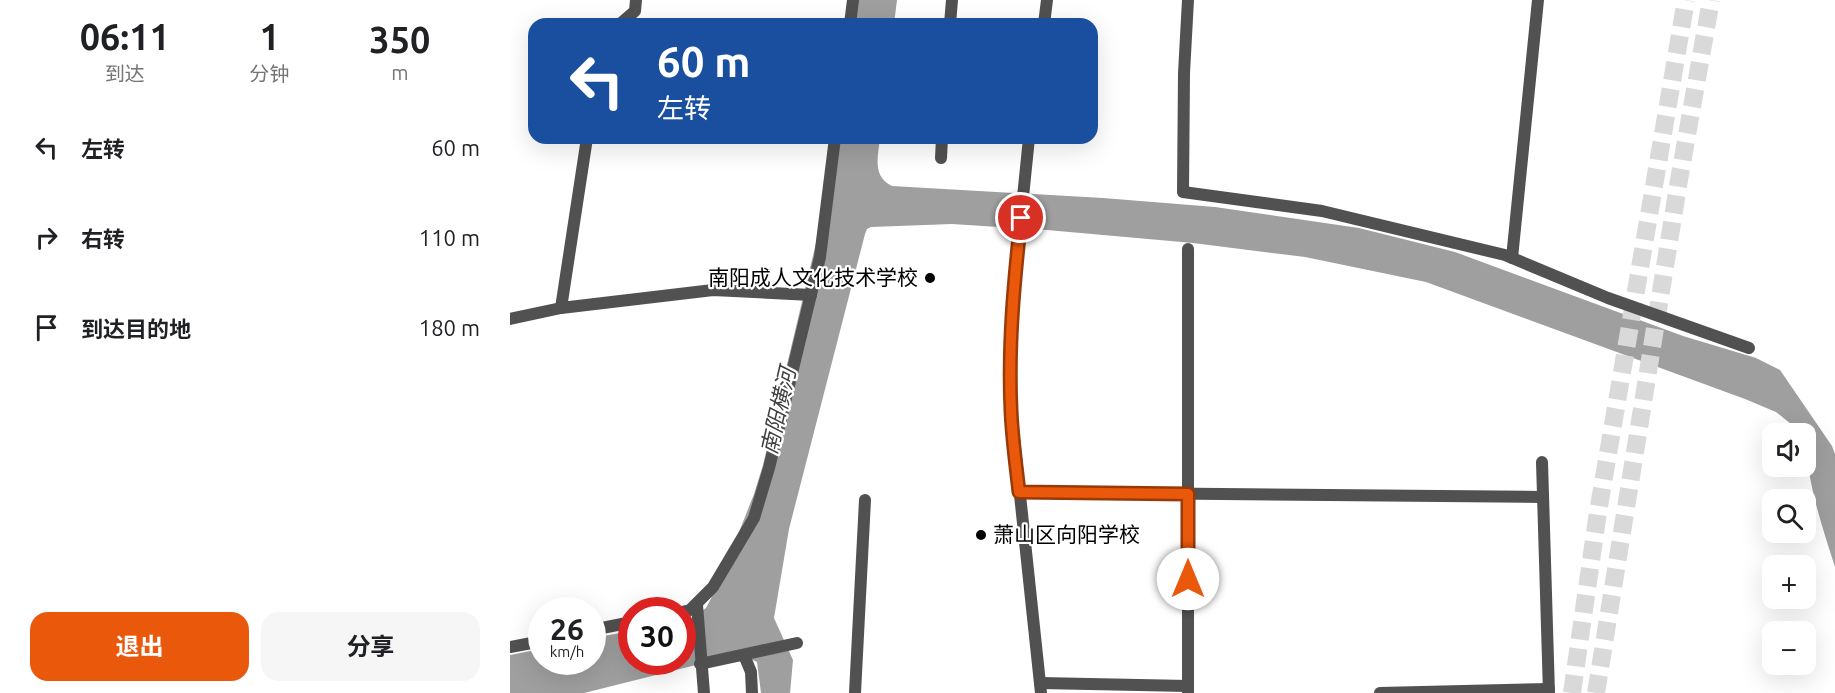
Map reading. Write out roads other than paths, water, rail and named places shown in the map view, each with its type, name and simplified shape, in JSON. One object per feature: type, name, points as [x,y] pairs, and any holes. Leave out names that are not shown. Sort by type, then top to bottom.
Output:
[{"type":"street","points":[[627,18],[635,11],[636,0]]},
{"type":"street","points":[[851,18],[853,0]]},
{"type":"street","points":[[950,18],[952,0]]},
{"type":"street","points":[[1045,18],[1047,0]]},
{"type":"street","points":[[1188,0],[1184,74],[1183,192],[1322,211],[1512,258],[1608,298],[1749,348]]},
{"type":"street","points":[[1512,258],[1538,0]]},
{"type":"street","points":[[561,308],[586,144]]},
{"type":"street","points":[[704,693],[697,605],[713,587],[754,518],[769,468],[820,258],[834,144]]},
{"type":"street","points":[[941,158],[942,144]]},
{"type":"street","points":[[1028,144],[1011,315],[1011,410],[1041,688],[1188,689],[1188,249]]},
{"type":"street","points":[[510,319],[561,308],[713,290],[811,295]]},
{"type":"street","points":[[1380,693],[1549,691],[1542,462]]},
{"type":"street","points":[[1019,492],[1543,497]]},
{"type":"street","points":[[855,693],[865,500]]},
{"type":"street","points":[[510,647],[528,644]]},
{"type":"street","points":[[700,664],[797,644]]},
{"type":"street","points":[[744,655],[751,672],[752,693]]},
{"type":"water","points":[[851,0],[897,0],[895,18],[848,18]]},
{"type":"water","name":"南阳横河","points":[[830,144],[879,144],[879,172],[881,177],[892,186],[1215,207],[1359,228],[1455,252],[1683,336],[1756,358],[1780,370],[1832,446],[1835,454],[1835,567],[1816,503],[1816,489],[1812,489],[1811,485],[1810,477],[1816,477],[1816,423],[1790,423],[1776,412],[1745,399],[1426,282],[1305,257],[1193,243],[952,224],[867,229],[789,529],[774,618],[793,660],[790,693],[761,693],[757,662],[740,654],[696,665],[696,615],[706,608],[718,585],[763,465],[816,243]]},
{"type":"water","points":[[618,633],[618,675],[656,675],[584,693],[510,693],[510,655],[528,652],[528,675],[606,675],[606,636]]},
{"type":"tunnel","points":[[1572,693],[1598,512],[1686,0]]},
{"type":"tunnel","points":[[1596,693],[1679,180],[1711,0]]},
{"type":"place","name":"南阳成人文化技术学校","points":[[930,278]]},
{"type":"place","name":"萧山区向阳学校","points":[[981,535]]}]
